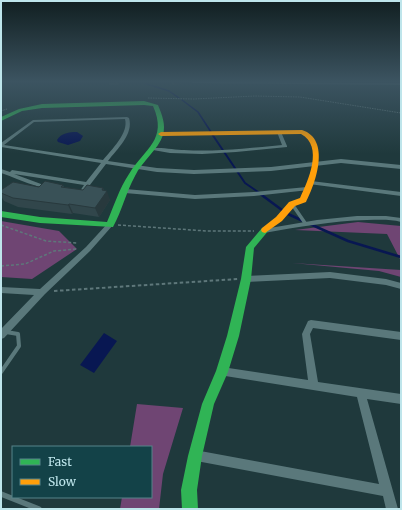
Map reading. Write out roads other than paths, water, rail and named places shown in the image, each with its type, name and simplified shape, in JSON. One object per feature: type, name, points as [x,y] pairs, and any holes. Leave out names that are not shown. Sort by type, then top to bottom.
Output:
[{"type":"street","points":[[1,119],[21,110],[49,106]]},
{"type":"street","points":[[3,334],[42,292],[88,249],[110,225],[137,167],[153,149],[161,134],[160,116],[154,106]]},
{"type":"street","points":[[1,146],[32,121],[127,118],[129,128],[125,135],[86,184],[81,193],[67,190]]},
{"type":"street","points":[[153,149],[172,152],[224,152],[284,146],[279,132]]},
{"type":"street","points":[[161,134],[302,132],[310,136],[315,144],[315,163],[309,186],[302,200],[292,204],[279,218],[264,230],[250,247],[246,279],[222,372],[208,404],[195,456],[189,490],[190,509]]},
{"type":"street","points":[[1,146],[137,167],[194,172],[229,172],[271,169],[341,161],[401,167]]},
{"type":"street","points":[[1,171],[86,184]]},
{"type":"street","points":[[1,171],[39,185],[53,188]]},
{"type":"street","points":[[125,191],[195,196],[254,194],[309,186],[401,194]]},
{"type":"street","points":[[1,214],[40,220],[110,225]]},
{"type":"street","points":[[264,230],[321,220],[356,218],[393,218],[401,220]]},
{"type":"street","points":[[246,279],[330,275],[386,282],[401,286]]},
{"type":"street","points":[[1,290],[42,292]]},
{"type":"street","points":[[314,386],[306,334],[312,324],[401,336]]},
{"type":"street","points":[[222,372],[401,399]]},
{"type":"street","points":[[361,394],[392,509]]},
{"type":"street","points":[[195,456],[387,491]]},
{"type":"lane","points":[[292,204],[305,223]]},
{"type":"lane","points":[[1,372],[19,346],[18,334],[3,334]]},
{"type":"lane","points":[[1,494],[39,509]]},
{"type":"waterway","points":[[190,106],[198,112],[211,132]]},
{"type":"waterway","points":[[210,131],[245,183],[261,194]]},
{"type":"waterway","points":[[259,193],[286,213],[303,221]]},
{"type":"waterway","points":[[310,224],[348,241],[401,257]]}]
